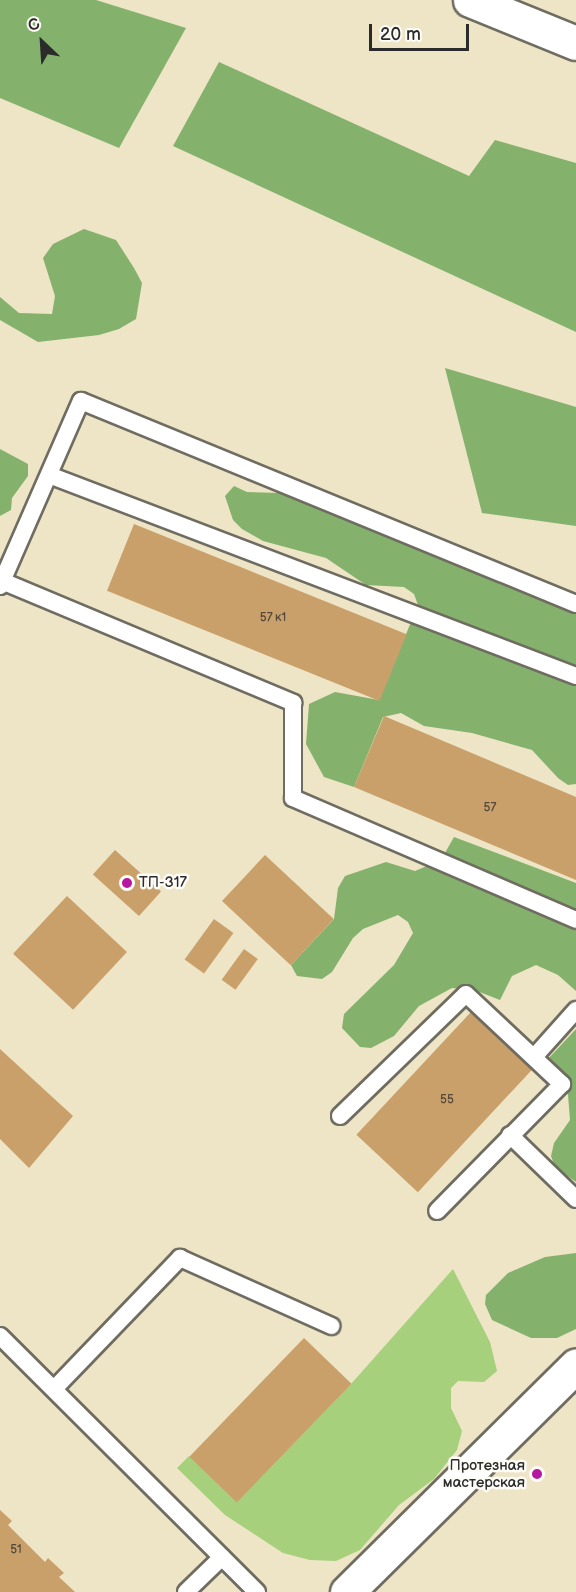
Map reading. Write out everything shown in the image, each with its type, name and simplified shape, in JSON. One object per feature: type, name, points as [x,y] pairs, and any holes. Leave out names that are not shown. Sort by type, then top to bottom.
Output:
[{"type":"street","points":[[470,0],[576,43]]},
{"type":"street","points":[[347,1592],[576,1365]]},
{"type":"lane","points":[[576,604],[81,400],[1,584],[293,703],[293,798],[576,920]]},
{"type":"lane","points":[[49,475],[576,676]]},
{"type":"lane","points":[[340,1116],[466,994],[562,1084],[437,1211]]},
{"type":"lane","points":[[534,1057],[576,1010]]},
{"type":"lane","points":[[510,1135],[576,1199]]},
{"type":"lane","points":[[54,1389],[180,1257],[331,1326]]},
{"type":"lane","points":[[0,1336],[257,1592]]},
{"type":"lane","points":[[186,1592],[222,1557]]},
{"type":"green space","points":[[0,0],[96,0],[186,28],[119,148],[0,98]]},
{"type":"green space","points":[[219,62],[469,176],[495,140],[576,163],[576,332],[173,146]]},
{"type":"green space","points":[[84,229],[116,240],[134,268],[142,283],[136,319],[119,329],[99,335],[38,342],[0,320],[0,297],[19,313],[52,314],[55,296],[43,258],[53,244]]},
{"type":"green space","points":[[445,368],[576,407],[576,526],[482,513]]},
{"type":"green space","points":[[0,449],[28,464],[28,476],[12,498],[11,510],[0,516]]},
{"type":"green space","points":[[234,486],[247,492],[279,493],[576,613],[576,784],[568,785],[558,778],[532,750],[472,733],[424,726],[401,713],[383,717],[354,787],[324,777],[306,744],[309,704],[335,692],[379,700],[418,605],[414,594],[404,587],[366,585],[326,558],[263,541],[242,529],[233,520],[225,496]]},
{"type":"green space","points":[[454,837],[576,883],[576,991],[558,975],[536,965],[512,976],[500,1000],[477,991],[452,988],[419,1006],[394,1036],[371,1048],[360,1047],[342,1028],[344,1014],[394,965],[413,933],[408,922],[398,915],[363,929],[353,938],[332,972],[322,979],[297,976],[291,965],[334,919],[338,888],[345,876],[386,862],[415,871],[441,860]]},
{"type":"green space","points":[[576,1029],[576,1182],[555,1167],[551,1156],[554,1143],[570,1120],[568,1095],[562,1084],[539,1076],[533,1065],[547,1060]]},
{"type":"green space","points":[[576,1253],[576,1329],[557,1338],[531,1338],[492,1320],[485,1304],[486,1295],[508,1273],[545,1257]]},
{"type":"green space","points":[[453,1269],[490,1342],[497,1371],[484,1382],[458,1381],[451,1388],[451,1408],[462,1431],[457,1450],[434,1479],[399,1505],[360,1550],[336,1561],[310,1560],[283,1553],[225,1515],[177,1468],[189,1456],[237,1502],[351,1384]]},
{"type":"building","points":[[134,524],[407,634],[380,701],[107,591]]},
{"type":"building","points":[[384,716],[576,797],[576,880],[354,787]]},
{"type":"building","name":"ТП-317","points":[[115,850],[161,891],[139,916],[93,875]]},
{"type":"building","points":[[265,855],[334,919],[291,965],[222,901]]},
{"type":"building","points":[[67,896],[127,952],[73,1010],[13,954]]},
{"type":"building","points":[[214,919],[233,933],[204,974],[185,959]]},
{"type":"building","points":[[244,949],[258,959],[235,990],[222,980]]},
{"type":"building","points":[[471,1012],[532,1069],[418,1192],[356,1135]]},
{"type":"building","points":[[0,1049],[73,1116],[29,1168],[0,1139]]},
{"type":"building","points":[[304,1338],[351,1384],[237,1503],[189,1457]]},
{"type":"building","points":[[0,1510],[12,1521],[8,1525],[45,1562],[48,1558],[64,1573],[59,1577],[75,1592],[0,1592]]},
{"type":"place","name":"ТП-317","points":[[127,883]]},
{"type":"place","name":"Протезная мастерская","points":[[537,1474]]}]
